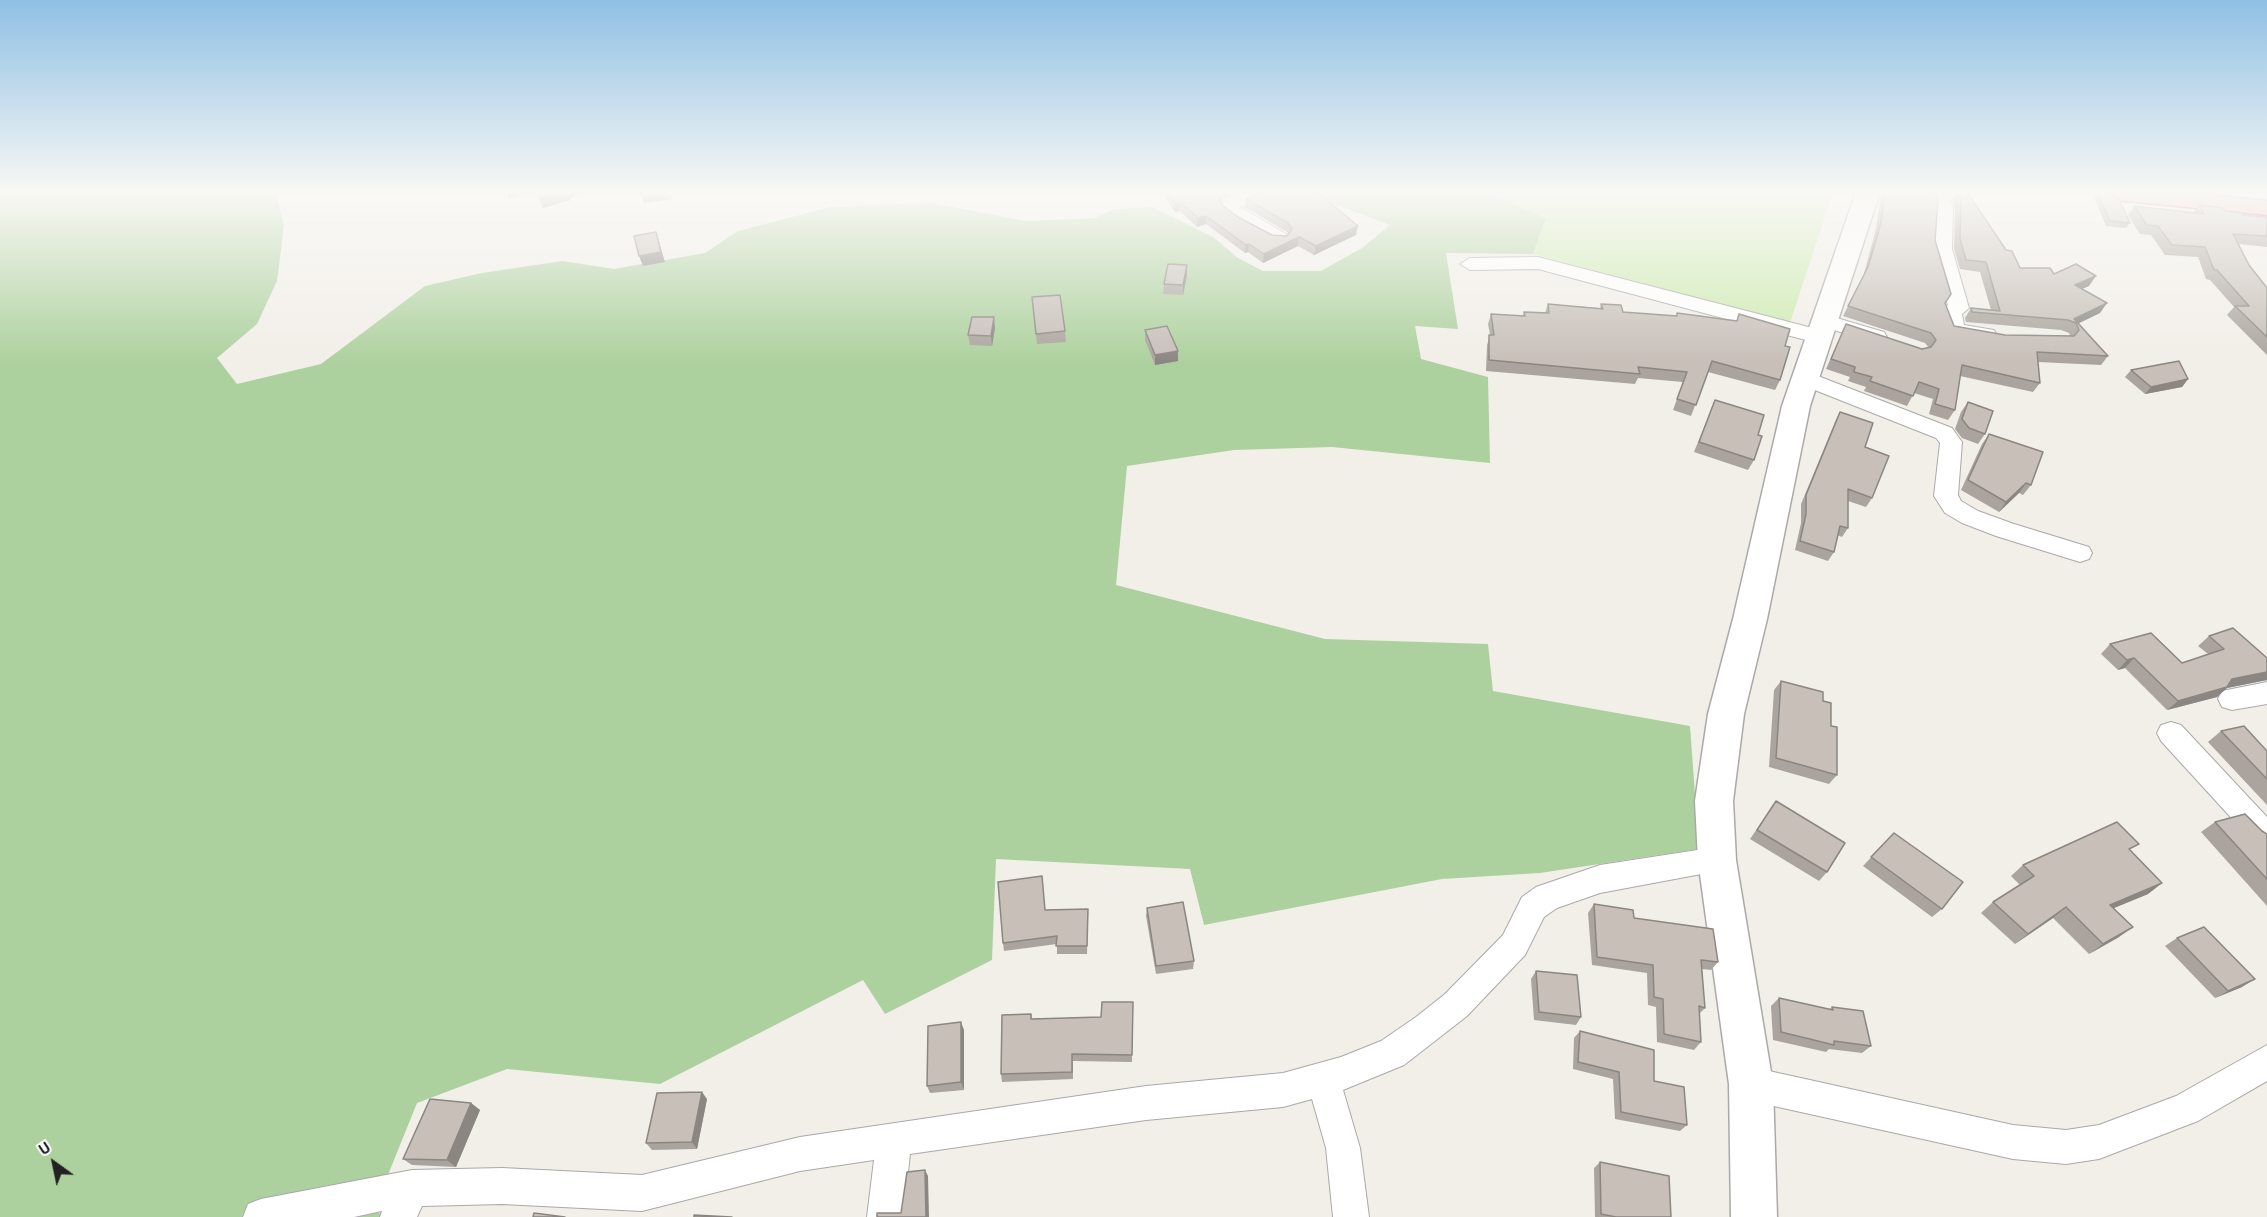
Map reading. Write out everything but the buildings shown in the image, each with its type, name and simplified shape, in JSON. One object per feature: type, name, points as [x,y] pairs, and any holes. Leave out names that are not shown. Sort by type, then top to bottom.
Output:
[{"type":"street","points":[[1754,1217],[1751,1084],[1717,860],[1714,801],[1725,714],[1750,620],[1796,406],[1848,249]]},
{"type":"street","points":[[1942,249],[1959,308],[1951,312],[1954,326],[1958,331],[1966,333],[2009,337]]},
{"type":"street","points":[[1470,264],[1538,263],[1820,328],[1896,343]]},
{"type":"street","points":[[1805,378],[1944,433],[1951,442],[1946,496],[1953,507],[1970,517],[2005,530],[2080,553]]},
{"type":"street","points":[[2232,699],[2267,693]]},
{"type":"street","points":[[2171,733],[2267,837]]},
{"type":"street","points":[[261,1217],[405,1202],[502,1186],[642,1193],[800,1154],[1146,1103],[1283,1090],[1323,1079],[1392,1053],[1449,1010],[1514,945],[1533,907],[1539,901],[1600,879],[1717,860]]},
{"type":"street","points":[[1751,1084],[2013,1142],[2066,1147],[2099,1142],[2186,1109],[2267,1062]]},
{"type":"street","points":[[1323,1079],[1343,1148],[1351,1217]]},
{"type":"street","points":[[885,1217],[894,1139]]},
{"type":"green space","points":[[0,249],[281,249],[277,281],[257,324],[217,358],[237,384],[321,364],[425,286],[482,273],[562,261],[614,269],[705,253],[711,249],[1227,249],[1238,258],[1263,271],[1321,271],[1361,249],[1535,249],[1533,254],[1446,253],[1458,329],[1415,326],[1421,359],[1488,377],[1490,463],[1332,447],[1234,450],[1127,466],[1116,585],[1325,639],[1488,644],[1493,691],[1690,726],[1699,849],[1540,873],[1442,879],[1204,925],[1190,869],[996,859],[992,960],[885,1014],[863,980],[660,1084],[507,1069],[417,1103],[373,1212],[402,1217],[0,1217]]},
{"type":"green space","points":[[1535,249],[1814,249],[1790,323],[1533,254]]}]
